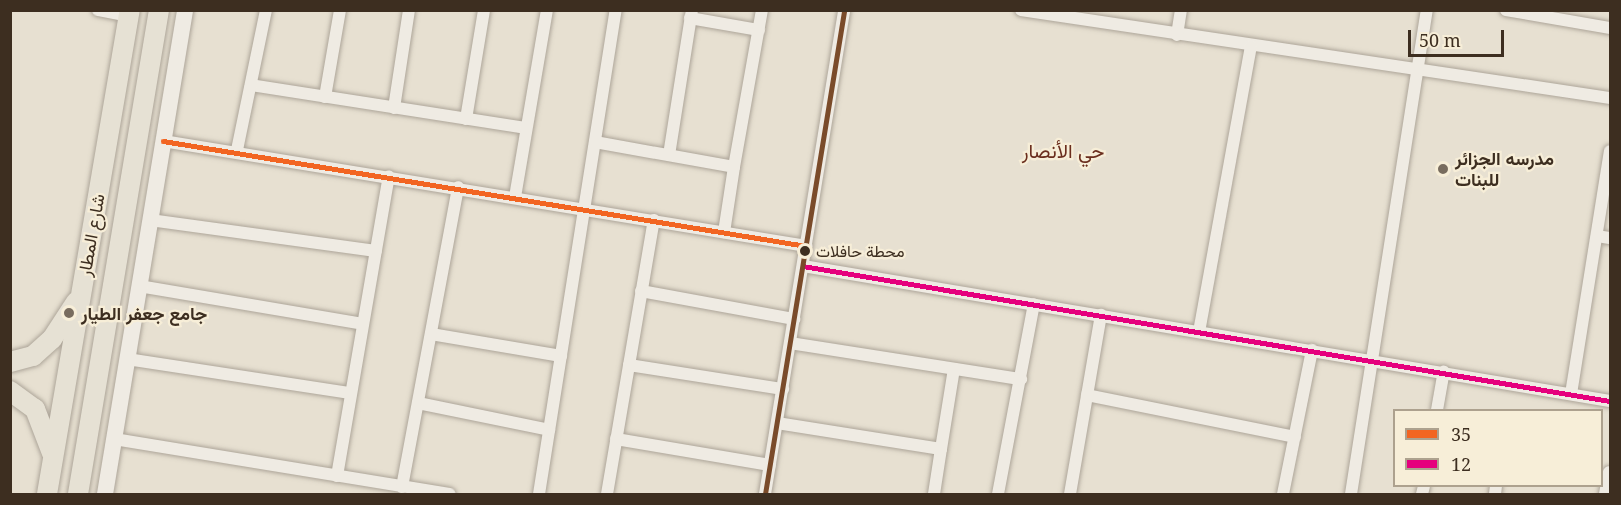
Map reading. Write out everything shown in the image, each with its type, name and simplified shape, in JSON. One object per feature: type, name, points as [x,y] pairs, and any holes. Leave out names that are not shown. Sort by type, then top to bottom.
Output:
[{"type":"main road","name":"شارع المطار","points":[[78,495],[159,10]]},
{"type":"main road","name":"شارع المطار","points":[[47,495],[130,13]]},
{"type":"main road","points":[[10,362],[33,356],[52,339],[81,294]]},
{"type":"main road","points":[[10,391],[35,409],[53,458]]},
{"type":"street","points":[[98,10],[130,13]]},
{"type":"street","points":[[105,495],[185,10]]},
{"type":"street","points":[[237,150],[266,10]]},
{"type":"street","points":[[325,97],[340,10]]},
{"type":"street","points":[[394,108],[410,10]]},
{"type":"street","points":[[466,119],[484,10]]},
{"type":"street","points":[[515,197],[547,10]]},
{"type":"street","points":[[539,495],[616,10]]},
{"type":"street","points":[[724,232],[762,10]]},
{"type":"street","points":[[765,495],[844,10]]},
{"type":"street","points":[[1021,10],[1418,72],[1611,98]]},
{"type":"street","points":[[1177,35],[1181,10]]},
{"type":"street","points":[[1351,495],[1427,10]]},
{"type":"street","points":[[1506,10],[1556,15],[1611,28]]},
{"type":"street","points":[[669,155],[691,14],[759,30]]},
{"type":"street","points":[[1199,332],[1251,46]]},
{"type":"street","points":[[251,85],[526,128]]},
{"type":"street","points":[[163,141],[237,150],[806,246]]},
{"type":"street","points":[[595,142],[734,167]]},
{"type":"street","points":[[1571,394],[1611,151]]},
{"type":"street","points":[[337,476],[389,176]]},
{"type":"street","points":[[402,487],[458,188]]},
{"type":"street","points":[[150,220],[376,251]]},
{"type":"street","points":[[607,495],[654,220]]},
{"type":"street","points":[[1597,236],[1611,238]]},
{"type":"street","points":[[803,266],[1611,401]]},
{"type":"street","points":[[139,286],[363,324]]},
{"type":"street","points":[[641,291],[794,319]]},
{"type":"street","points":[[998,495],[1035,304]]},
{"type":"street","points":[[1070,495],[1101,315]]},
{"type":"street","points":[[431,334],[561,356]]},
{"type":"street","points":[[790,344],[1021,379]]},
{"type":"street","points":[[10,349],[33,356]]},
{"type":"street","points":[[1283,495],[1312,350]]},
{"type":"street","points":[[127,359],[350,393]]},
{"type":"street","points":[[629,365],[783,389]]},
{"type":"street","points":[[934,495],[954,369]]},
{"type":"street","points":[[1437,409],[1444,372]]},
{"type":"street","points":[[1087,395],[1294,437]]},
{"type":"street","points":[[418,403],[549,430]]},
{"type":"street","points":[[10,406],[35,409]]},
{"type":"street","points":[[777,423],[941,449]]},
{"type":"street","points":[[114,439],[450,495]]},
{"type":"street","points":[[616,439],[770,465]]},
{"type":"street","points":[[1605,495],[1607,472]]},
{"type":"transit line","points":[[765,494],[844,10]]},
{"type":"transit line","name":"35","points":[[163,141],[806,246]]},
{"type":"transit line","name":"12","points":[[803,266],[1610,401]]},
{"type":"place","name":"مدرسه الجزائر للبنات","points":[[1443,169]]},
{"type":"place","name":"محطة حافلات","points":[[805,251]]},
{"type":"place","name":"جامع جعفر الطيار","points":[[69,313]]},
{"type":"district","name":"حي الأنصار","points":[[1063,150]]}]
